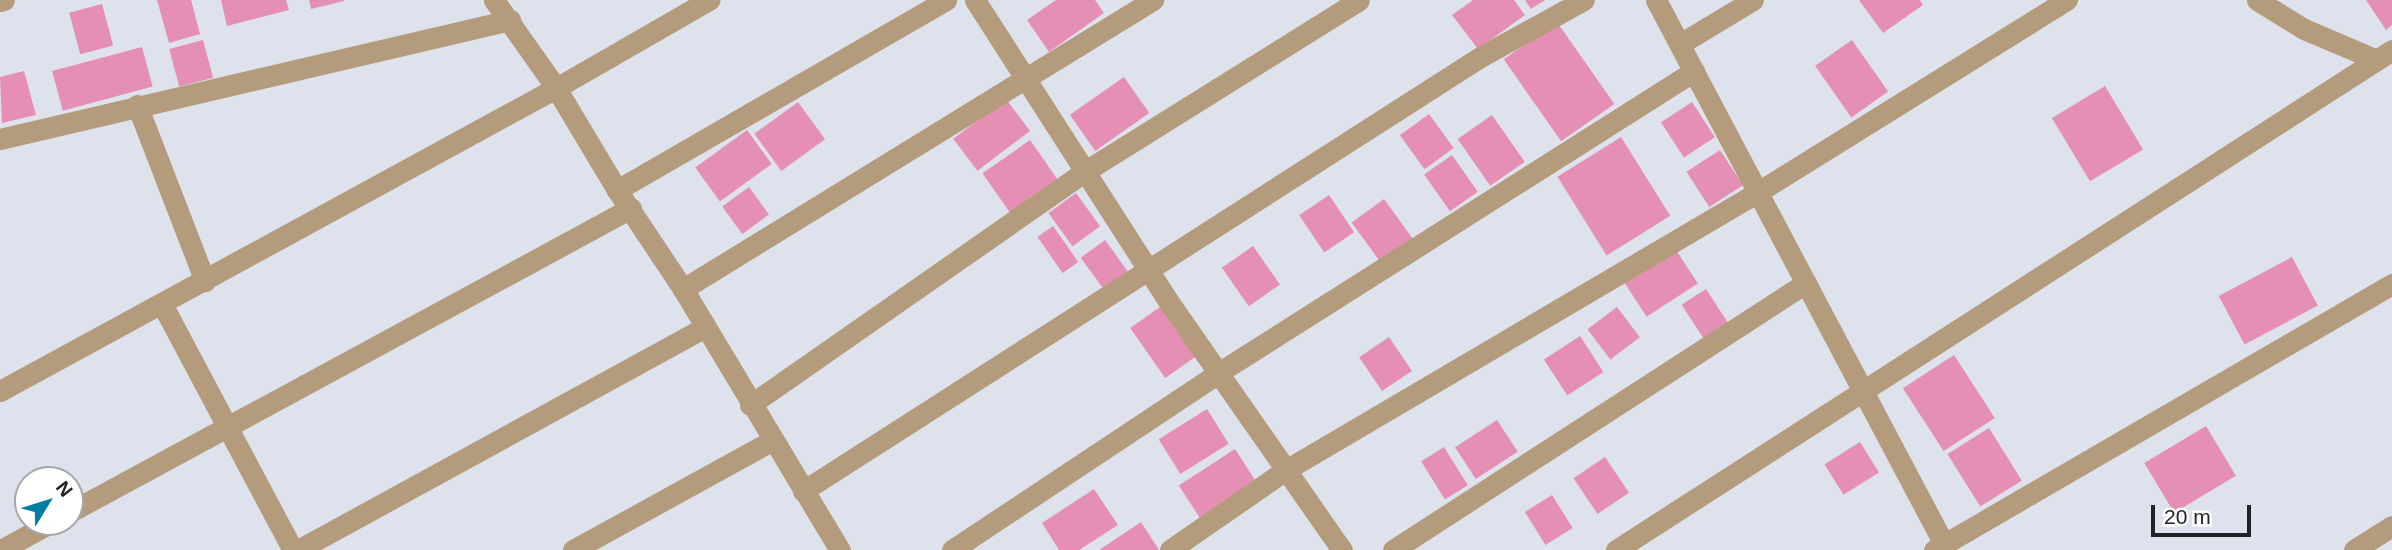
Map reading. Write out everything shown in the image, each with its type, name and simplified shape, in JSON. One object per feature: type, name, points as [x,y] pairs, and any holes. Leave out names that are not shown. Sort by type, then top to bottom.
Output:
[{"type":"street","points":[[494,0],[556,88],[617,190],[683,289],[750,405],[840,550]]},
{"type":"street","points":[[0,391],[556,88],[709,0]]},
{"type":"street","points":[[617,190],[946,0]]},
{"type":"street","points":[[975,0],[1149,271],[1284,471],[1342,550]]},
{"type":"street","points":[[683,289],[1027,80],[1153,0]]},
{"type":"street","points":[[750,405],[1084,172],[1359,0]]},
{"type":"street","points":[[803,491],[1482,56],[1584,0]]},
{"type":"street","points":[[1656,0],[1863,390],[1940,548],[2392,284]]},
{"type":"street","points":[[1680,44],[1753,0]]},
{"type":"street","points":[[1170,550],[1284,471],[1758,192],[2067,0]]},
{"type":"street","points":[[2257,0],[2304,29],[2384,55]]},
{"type":"street","points":[[0,139],[136,105],[510,20]]},
{"type":"street","points":[[1616,550],[2384,55]]},
{"type":"street","points":[[953,550],[1218,373],[1694,71]]},
{"type":"street","points":[[136,105],[205,281]]},
{"type":"street","points":[[84,504],[631,208]]},
{"type":"street","points":[[1393,550],[1806,283]]},
{"type":"street","points":[[162,304],[293,550]]},
{"type":"street","points":[[298,550],[704,328]]},
{"type":"street","points":[[573,550],[773,440]]},
{"type":"street","points":[[2354,550],[2392,526]]},
{"type":"street","points":[[1,550],[26,536]]},
{"type":"building","points":[[157,0],[191,0],[200,34],[169,43]]},
{"type":"building","points":[[221,0],[286,0],[289,10],[227,26]]},
{"type":"building","points":[[309,0],[344,0],[344,1],[311,9]]},
{"type":"building","points":[[1056,0],[1095,0],[1104,13],[1049,52],[1027,20]]},
{"type":"building","points":[[1473,0],[1514,0],[1525,15],[1478,49],[1452,15]]},
{"type":"building","points":[[1525,0],[1545,0],[1531,9]]},
{"type":"building","points":[[1859,0],[1920,0],[1923,5],[1883,33]]},
{"type":"building","points":[[2366,0],[2392,0],[2392,25],[2386,30]]},
{"type":"building","points":[[102,4],[113,46],[80,54],[69,13]]},
{"type":"building","points":[[1557,22],[1614,104],[1561,141],[1504,59]]},
{"type":"building","points":[[203,40],[213,78],[179,87],[169,49]]},
{"type":"building","points":[[1852,40],[1888,92],[1851,117],[1815,66]]},
{"type":"building","points":[[142,47],[153,87],[63,111],[52,71]]},
{"type":"building","points":[[24,71],[36,115],[2,123],[0,77]]},
{"type":"building","points":[[1124,77],[1149,113],[1095,151],[1070,115]]},
{"type":"building","points":[[2105,86],[2143,149],[2090,181],[2052,118]]},
{"type":"building","points":[[1006,99],[1030,131],[977,171],[953,139]]},
{"type":"building","points":[[798,102],[825,139],[781,171],[754,134]]},
{"type":"building","points":[[1692,102],[1715,137],[1684,157],[1661,122]]},
{"type":"building","points":[[1429,114],[1454,148],[1425,169],[1400,135]]},
{"type":"building","points":[[1492,115],[1525,162],[1490,186],[1458,139]]},
{"type":"building","points":[[747,130],[772,164],[720,202],[695,168]]},
{"type":"building","points":[[1621,137],[1670,216],[1607,256],[1557,177]]},
{"type":"building","points":[[1030,140],[1058,180],[1011,213],[982,173]]},
{"type":"building","points":[[1720,150],[1743,185],[1709,207],[1686,172]]},
{"type":"building","points":[[1452,155],[1478,192],[1450,211],[1424,175]]},
{"type":"building","points":[[749,187],[769,215],[742,234],[722,206]]},
{"type":"building","points":[[1076,193],[1100,226],[1073,246],[1048,213]]},
{"type":"building","points":[[1329,195],[1354,232],[1324,252],[1299,215]]},
{"type":"building","points":[[1384,199],[1413,239],[1380,262],[1352,223]]},
{"type":"building","points":[[1053,226],[1078,262],[1063,273],[1037,237]]},
{"type":"building","points":[[1105,240],[1129,273],[1105,291],[1081,258]]},
{"type":"building","points":[[1253,246],[1280,285],[1249,306],[1222,268]]},
{"type":"building","points":[[1676,250],[1698,284],[1647,317],[1625,283]]},
{"type":"building","points":[[2292,257],[2318,306],[2245,345],[2219,296]]},
{"type":"building","points":[[1706,289],[1731,327],[1706,343],[1682,305]]},
{"type":"building","points":[[1163,305],[1198,355],[1165,378],[1130,328]]},
{"type":"building","points":[[1617,307],[1640,337],[1610,360],[1587,329]]},
{"type":"building","points":[[1580,336],[1603,372],[1567,395],[1544,359]]},
{"type":"building","points":[[1389,337],[1412,371],[1382,391],[1359,357]]},
{"type":"building","points":[[1954,355],[1995,418],[1944,451],[1903,388]]},
{"type":"building","points":[[1207,409],[1229,444],[1180,474],[1159,439]]},
{"type":"building","points":[[1497,420],[1518,452],[1476,479],[1455,447]]},
{"type":"building","points":[[2206,426],[2236,476],[2174,513],[2144,463]]},
{"type":"building","points":[[1989,428],[2022,481],[1980,507],[1947,454]]},
{"type":"building","points":[[1860,442],[1879,473],[1843,495],[1824,464]]},
{"type":"building","points":[[1444,447],[1468,485],[1445,499],[1421,461]]},
{"type":"building","points":[[1235,449],[1258,484],[1202,521],[1179,485]]},
{"type":"building","points":[[1605,457],[1629,493],[1598,514],[1573,478]]},
{"type":"building","points":[[1094,489],[1118,525],[1079,550],[1059,550],[1042,523]]},
{"type":"building","points":[[1552,495],[1573,528],[1546,545],[1525,512]]},
{"type":"building","points":[[1141,522],[1159,550],[1099,550]]}]
